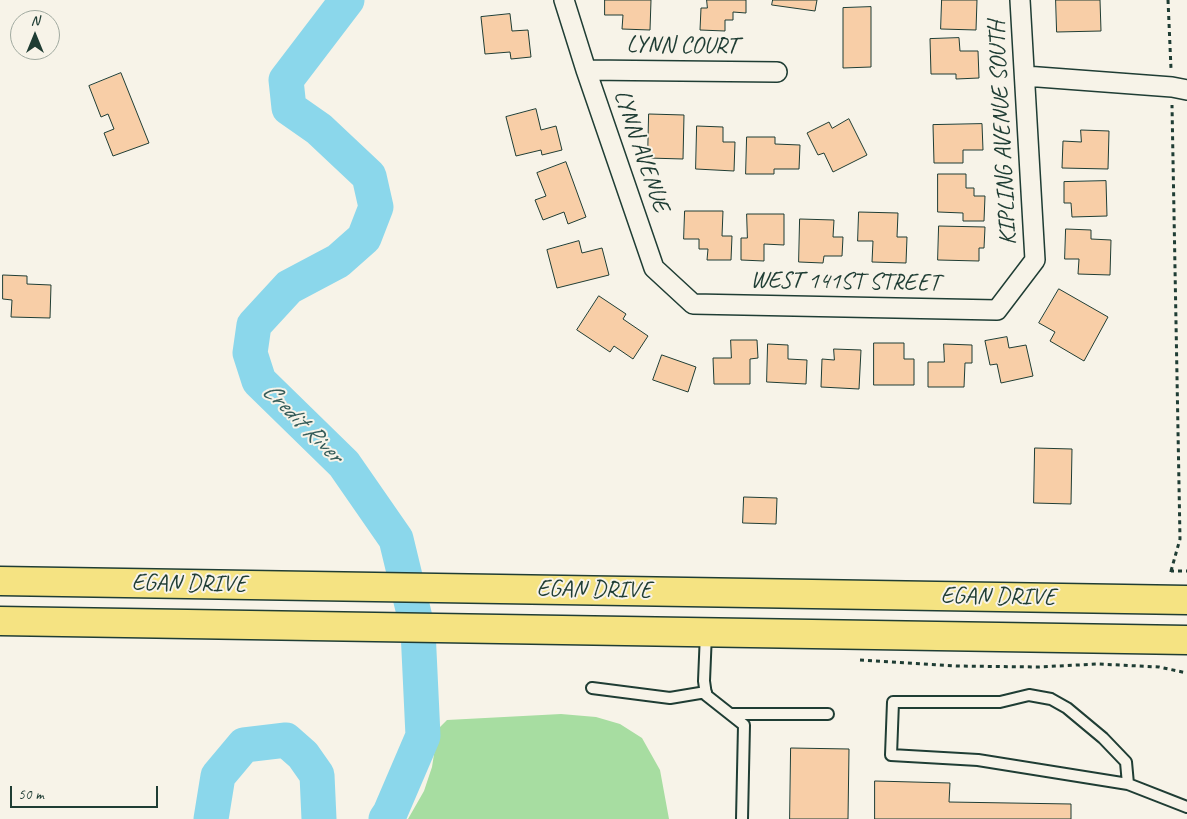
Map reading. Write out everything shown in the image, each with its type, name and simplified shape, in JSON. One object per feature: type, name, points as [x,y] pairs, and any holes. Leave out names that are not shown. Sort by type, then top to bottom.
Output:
[{"type":"highway","name":"EGAN DRIVE","points":[[0,581],[1187,600]]},
{"type":"highway","name":"EGAN DRIVE","points":[[0,621],[1187,640]]},
{"type":"street","name":"LYNN AVENUE","points":[[564,0],[654,268],[693,304]]},
{"type":"street","name":"KIPLING AVENUE SOUTH","points":[[997,310],[1035,260],[1020,0]]},
{"type":"street","name":"LYNN COURT","points":[[586,70],[777,72]]},
{"type":"street","points":[[1025,76],[1179,89]]},
{"type":"street","name":"WEST 141ST STREET","points":[[693,304],[997,310]]},
{"type":"lane","points":[[706,632],[704,681],[706,696],[744,725],[742,819]]},
{"type":"lane","points":[[592,688],[670,698],[706,692]]},
{"type":"lane","points":[[1128,784],[1126,762],[1103,738],[1068,708],[1051,699],[1029,695],[1000,702],[893,702],[891,755],[978,760],[1128,784],[1187,807]]},
{"type":"lane","points":[[731,714],[828,714]]},
{"type":"path","points":[[1168,0],[1172,56],[1179,89],[1174,168],[1180,540],[1171,571]]},
{"type":"green space","points":[[561,714],[596,717],[620,724],[642,738],[660,770],[669,819],[408,819],[424,791],[432,767],[438,729],[447,720]]},
{"type":"building","points":[[605,0],[651,0],[650,30],[622,29],[623,15],[605,15]]},
{"type":"building","points":[[707,0],[746,0],[746,13],[733,12],[733,20],[725,20],[725,31],[700,30],[701,8],[707,8]]},
{"type":"building","points":[[773,0],[817,0],[815,11],[772,5]]},
{"type":"building","points":[[942,0],[977,0],[976,30],[941,29]]},
{"type":"building","points":[[1056,0],[1100,0],[1101,31],[1057,32]]},
{"type":"building","points":[[871,7],[871,67],[843,68],[843,8]]},
{"type":"building","points":[[510,14],[512,31],[528,30],[531,57],[511,59],[510,52],[485,54],[481,17]]},
{"type":"building","points":[[959,38],[960,51],[978,51],[979,78],[956,79],[956,74],[931,74],[930,39]]},
{"type":"building","points":[[121,73],[149,143],[113,156],[104,133],[114,129],[108,114],[101,117],[89,86]]},
{"type":"building","points":[[536,109],[541,130],[556,126],[562,150],[542,155],[541,150],[516,156],[506,117]]},
{"type":"building","points":[[649,114],[684,115],[683,159],[648,158]]},
{"type":"building","points":[[849,119],[867,155],[833,172],[824,153],[818,155],[807,133],[829,122],[832,128]]},
{"type":"building","points":[[982,124],[983,150],[963,150],[963,163],[934,163],[933,125]]},
{"type":"building","points":[[697,126],[723,127],[723,142],[735,142],[734,171],[696,169]]},
{"type":"building","points":[[1081,130],[1109,131],[1108,169],[1062,168],[1063,141],[1081,142]]},
{"type":"building","points":[[747,137],[775,137],[775,144],[800,145],[799,169],[774,169],[774,174],[746,174]]},
{"type":"building","points":[[566,162],[586,217],[568,224],[564,212],[543,220],[535,200],[546,196],[537,173]]},
{"type":"building","points":[[938,174],[966,174],[966,188],[974,188],[974,196],[985,196],[984,221],[963,221],[963,213],[938,212]]},
{"type":"building","points":[[1106,181],[1107,216],[1072,217],[1071,203],[1064,203],[1064,182]]},
{"type":"building","points":[[685,211],[723,211],[722,236],[732,236],[731,260],[707,260],[708,249],[699,249],[699,239],[684,239]]},
{"type":"building","points":[[859,212],[898,213],[897,237],[907,237],[906,263],[872,262],[873,241],[858,241]]},
{"type":"building","points":[[747,214],[784,214],[784,245],[764,244],[764,261],[741,260],[741,238],[747,238]]},
{"type":"building","points":[[800,219],[834,220],[833,237],[843,237],[842,256],[824,256],[823,263],[799,262]]},
{"type":"building","points":[[939,226],[985,227],[984,248],[979,248],[979,261],[938,260]]},
{"type":"building","points":[[1066,229],[1091,230],[1091,239],[1111,240],[1110,275],[1078,274],[1079,259],[1065,259]]},
{"type":"building","points":[[579,241],[582,253],[602,248],[609,275],[557,288],[547,250]]},
{"type":"building","points":[[3,275],[27,276],[27,284],[51,285],[50,318],[11,317],[12,300],[3,299]]},
{"type":"building","points":[[1059,289],[1108,317],[1084,361],[1050,341],[1055,332],[1039,323]]},
{"type":"building","points":[[599,296],[626,314],[623,319],[648,336],[633,359],[614,346],[610,352],[577,330]]},
{"type":"building","points":[[1007,337],[1009,348],[1026,345],[1033,376],[1001,383],[997,364],[990,365],[985,341]]},
{"type":"building","points":[[731,340],[757,340],[758,358],[750,359],[750,384],[714,384],[713,358],[731,358]]},
{"type":"building","points":[[874,343],[904,343],[904,359],[914,359],[914,385],[874,385]]},
{"type":"building","points":[[768,344],[788,345],[788,359],[807,360],[806,384],[767,382]]},
{"type":"building","points":[[944,344],[972,345],[972,363],[965,363],[964,387],[928,387],[928,362],[944,362]]},
{"type":"building","points":[[834,349],[861,350],[859,389],[821,387],[822,359],[834,360]]},
{"type":"building","points":[[662,355],[696,367],[688,392],[653,380]]},
{"type":"building","points":[[1035,448],[1072,449],[1071,504],[1034,503]]},
{"type":"building","points":[[744,497],[777,498],[776,524],[743,523]]},
{"type":"building","points":[[791,748],[849,749],[848,819],[790,819]]},
{"type":"building","points":[[875,781],[950,783],[949,802],[1071,804],[1071,819],[875,819]]},
{"type":"waterway","name":"Credit River","points":[[347,0],[286,80],[289,108],[319,129],[369,176],[376,207],[364,238],[338,261],[289,287],[254,325],[250,353],[259,381],[344,464],[396,539],[418,630],[423,736],[386,819]]},
{"type":"waterway","name":"Credit River","points":[[211,819],[218,776],[244,745],[286,740],[303,755],[317,775],[319,819]]}]
